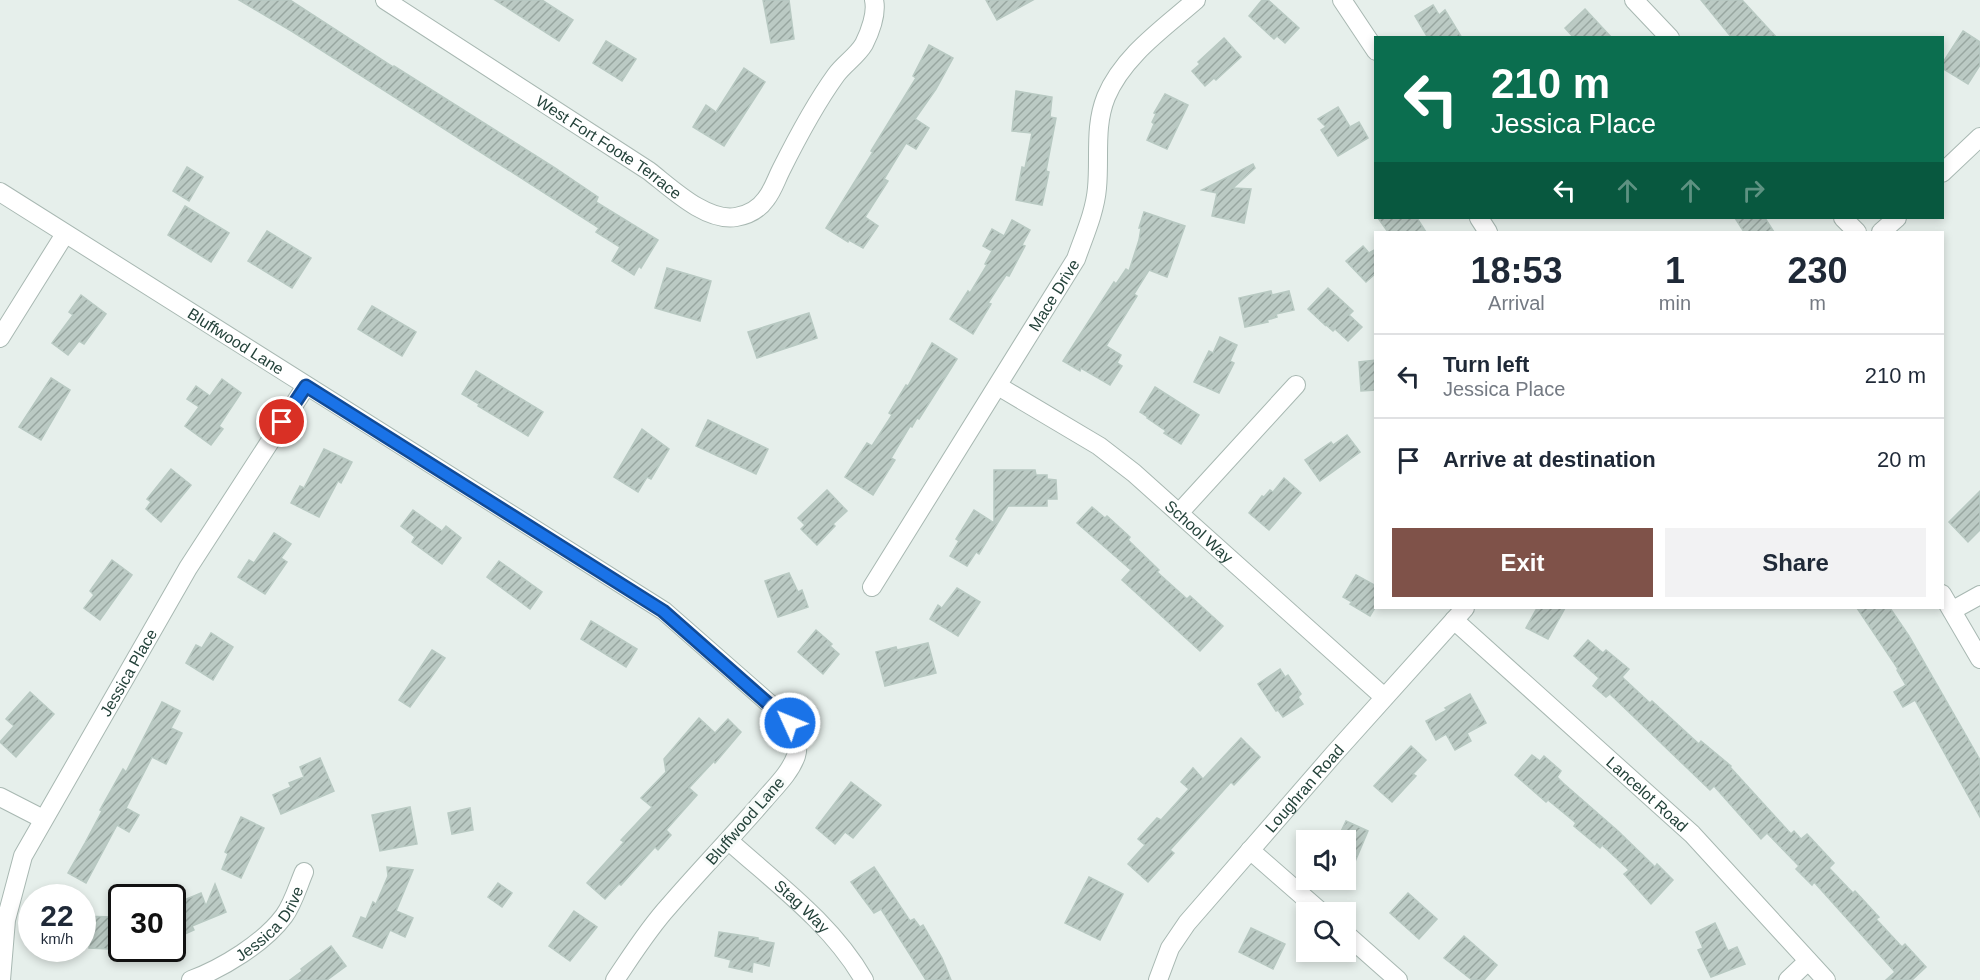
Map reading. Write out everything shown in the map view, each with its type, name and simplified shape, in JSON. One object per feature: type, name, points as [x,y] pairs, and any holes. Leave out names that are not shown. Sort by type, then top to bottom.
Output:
[{"type":"street","name":"West Fort Foote Terrace","points":[[385,0],[649,171],[683,198],[720,217],[744,215],[753,211],[765,200],[806,124],[837,73],[864,45],[875,7],[874,0]]},
{"type":"street","name":"Mace Drive","points":[[872,587],[1076,259],[1097,189],[1098,134],[1107,95],[1133,57],[1196,0]]},
{"type":"street","points":[[1342,0],[1374,48]]},
{"type":"street","points":[[1634,0],[1668,36]]},
{"type":"street","points":[[1944,171],[1980,137]]},
{"type":"street","name":"Bluffwood Lane","points":[[0,192],[663,611],[790,723],[796,736],[797,754],[790,770],[668,907],[615,980]]},
{"type":"street","points":[[1844,219],[1856,231]]},
{"type":"street","points":[[1882,231],[1896,219]]},
{"type":"street","points":[[0,338],[65,234]]},
{"type":"street","points":[[1179,513],[1296,385]]},
{"type":"street","name":"Jessica Place","points":[[1,980],[6,920],[23,856],[188,568],[306,386]]},
{"type":"street","name":"School Way","points":[[998,386],[1099,446],[1134,473],[1384,697]]},
{"type":"street","points":[[1953,610],[1980,595]]},
{"type":"street","points":[[1944,597],[1980,659]]},
{"type":"street","name":"Loughran Road","points":[[1158,980],[1170,948],[1187,923],[1459,614]]},
{"type":"street","name":"Lancelot Road","points":[[1459,614],[1692,834],[1826,980]]},
{"type":"street","points":[[0,797],[43,819]]},
{"type":"street","name":"Stag Way","points":[[729,841],[829,931],[854,962],[864,980]]},
{"type":"street","points":[[1250,850],[1310,902]]},
{"type":"street","name":"Jessica Drive","points":[[191,980],[214,971],[240,955],[264,935],[285,915],[304,873]]},
{"type":"street","points":[[1356,943],[1398,980]]},
{"type":"street","points":[[1788,980],[1808,961]]},
{"type":"building","points":[[239,0],[290,0],[555,168],[598,197],[596,202],[658,240],[641,268],[639,266],[634,275],[612,261],[620,247],[596,232],[599,228],[293,32]]},
{"type":"building","points":[[495,0],[542,0],[573,20],[559,41]]},
{"type":"building","points":[[763,0],[789,0],[794,39],[771,43]]},
{"type":"building","points":[[986,0],[1033,0],[997,20]]},
{"type":"building","points":[[1262,0],[1268,0],[1299,28],[1285,43],[1277,36],[1274,39],[1249,16]]},
{"type":"building","points":[[1701,0],[1742,0],[1775,36],[1730,36]]},
{"type":"building","points":[[1433,5],[1439,15],[1445,10],[1461,36],[1427,36],[1415,16]]},
{"type":"building","points":[[1585,9],[1610,36],[1572,36],[1565,28]]},
{"type":"building","points":[[1963,31],[1980,42],[1980,65],[1968,84],[1944,69],[1944,61]]},
{"type":"building","points":[[1224,38],[1241,57],[1216,80],[1214,78],[1205,86],[1192,71],[1200,64],[1198,62]]},
{"type":"building","points":[[606,41],[636,59],[622,81],[593,63]]},
{"type":"building","points":[[929,45],[953,58],[936,89],[915,119],[929,128],[916,149],[906,143],[884,179],[888,181],[865,217],[878,226],[863,248],[849,240],[848,242],[826,228],[916,78],[913,76]]},
{"type":"building","points":[[744,68],[765,82],[724,146],[693,127],[706,105],[716,112]]},
{"type":"building","points":[[1016,91],[1052,97],[1050,117],[1056,118],[1042,205],[1016,200],[1022,167],[1025,168],[1032,133],[1012,131]]},
{"type":"building","points":[[1165,94],[1188,105],[1167,149],[1147,140],[1154,124],[1152,122],[1156,114],[1154,113]]},
{"type":"building","points":[[1338,107],[1350,127],[1359,122],[1368,138],[1338,156],[1321,130],[1326,127],[1318,119]]},
{"type":"building","points":[[1253,164],[1255,168],[1233,188],[1251,189],[1244,223],[1212,216],[1217,193],[1202,190]]},
{"type":"building","points":[[187,167],[203,177],[189,201],[173,191]]},
{"type":"building","points":[[185,206],[229,233],[211,262],[168,235]]},
{"type":"building","points":[[1144,212],[1185,226],[1167,277],[1149,270],[1134,294],[1137,296],[1106,346],[1121,355],[1117,363],[1122,366],[1110,385],[1081,368],[1080,371],[1063,361],[1114,282],[1116,284],[1126,269],[1129,271],[1139,240],[1141,228],[1139,228]]},
{"type":"building","points":[[1379,219],[1418,219],[1425,231],[1387,231]]},
{"type":"building","points":[[1736,219],[1766,219],[1773,231],[1743,231]]},
{"type":"building","points":[[1012,220],[1030,230],[1022,245],[1025,246],[1009,276],[1006,275],[988,303],[991,304],[973,334],[950,319],[968,291],[970,293],[987,265],[985,264],[992,251],[983,246],[992,229],[1004,236]]},
{"type":"building","points":[[267,231],[311,258],[292,288],[248,261]]},
{"type":"building","points":[[1363,246],[1369,253],[1374,250],[1374,275],[1366,282],[1346,261]]},
{"type":"building","points":[[667,268],[711,281],[700,321],[655,308]]},
{"type":"building","points":[[1328,288],[1353,311],[1349,315],[1362,327],[1348,341],[1335,329],[1333,331],[1325,325],[1308,309]]},
{"type":"building","points":[[1271,291],[1272,295],[1289,291],[1294,310],[1276,314],[1277,317],[1267,320],[1268,322],[1245,327],[1239,298]]},
{"type":"building","points":[[81,295],[106,314],[84,344],[79,341],[68,355],[52,343],[73,315],[69,312]]},
{"type":"building","points":[[372,306],[416,332],[402,356],[358,329]]},
{"type":"building","points":[[809,313],[817,338],[757,358],[748,332]]},
{"type":"building","points":[[1220,337],[1237,345],[1230,361],[1234,363],[1219,393],[1194,382],[1209,351],[1213,353]]},
{"type":"building","points":[[932,343],[957,359],[919,419],[917,418],[912,427],[910,426],[891,458],[895,460],[873,495],[845,477],[867,443],[872,446],[892,415],[889,413],[906,385],[908,386]]},
{"type":"building","points":[[1374,360],[1374,390],[1361,391],[1359,362]]},
{"type":"building","points":[[476,371],[543,412],[528,436],[462,394]]},
{"type":"building","points":[[51,378],[70,390],[41,440],[19,427]]},
{"type":"building","points":[[222,379],[241,393],[219,426],[223,429],[211,445],[185,426],[199,407],[187,399],[196,386],[210,396]]},
{"type":"building","points":[[1155,387],[1199,415],[1181,444],[1140,412]]},
{"type":"building","points":[[708,420],[768,449],[756,474],[696,446]]},
{"type":"building","points":[[642,429],[669,449],[651,479],[647,477],[638,492],[614,477]]},
{"type":"building","points":[[1347,435],[1360,452],[1320,481],[1305,460],[1331,442],[1333,445]]},
{"type":"building","points":[[324,449],[352,462],[341,483],[338,481],[319,517],[291,503],[300,486],[304,488]]},
{"type":"building","points":[[171,469],[191,485],[161,522],[146,509],[151,502],[147,499]]},
{"type":"building","points":[[994,470],[1035,470],[1036,475],[1047,475],[1047,479],[1056,480],[1057,499],[1047,499],[1047,506],[1008,506],[979,554],[976,552],[967,566],[950,556],[959,541],[956,539],[974,510],[994,523]]},
{"type":"building","points":[[1284,478],[1301,493],[1269,530],[1249,513],[1262,496],[1264,497],[1270,490],[1273,492]]},
{"type":"building","points":[[827,490],[847,511],[833,524],[835,526],[817,545],[801,529],[805,525],[798,518]]},
{"type":"building","points":[[1980,491],[1980,530],[1968,542],[1949,522]]},
{"type":"building","points":[[1092,507],[1105,518],[1107,516],[1130,537],[1128,540],[1159,570],[1157,572],[1187,599],[1190,596],[1223,626],[1200,651],[1122,580],[1131,570],[1077,523]]},
{"type":"building","points":[[413,510],[442,531],[446,526],[461,538],[442,564],[412,542],[415,537],[401,526]]},
{"type":"building","points":[[274,533],[291,544],[281,558],[287,562],[265,594],[238,577],[249,560],[254,563]]},
{"type":"building","points":[[112,560],[132,575],[100,620],[84,608],[94,595],[90,591]]},
{"type":"building","points":[[499,561],[542,592],[530,609],[487,577]]},
{"type":"building","points":[[789,573],[798,592],[802,590],[808,607],[778,617],[765,581]]},
{"type":"building","points":[[1356,575],[1374,585],[1374,609],[1370,616],[1343,597]]},
{"type":"building","points":[[957,588],[980,602],[958,636],[930,619],[938,605],[942,608]]},
{"type":"building","points":[[1536,609],[1564,609],[1548,639],[1526,628]]},
{"type":"building","points":[[1858,609],[1891,609],[1909,636],[1980,760],[1980,817],[1915,700],[1903,707],[1894,692],[1906,685],[1898,669]]},
{"type":"building","points":[[591,621],[637,649],[626,667],[581,639]]},
{"type":"building","points":[[816,630],[832,644],[830,646],[839,654],[823,674],[798,652]]},
{"type":"building","points":[[211,633],[233,647],[213,680],[186,663],[196,645],[202,648]]},
{"type":"building","points":[[1588,640],[1603,653],[1606,650],[1629,669],[1622,677],[1650,703],[1652,701],[1699,744],[1701,741],[1731,766],[1791,834],[1794,831],[1801,839],[1807,834],[1834,863],[1829,868],[1853,893],[1855,891],[1879,917],[1876,919],[1902,947],[1905,944],[1926,967],[1912,980],[1886,980],[1895,972],[1814,882],[1812,885],[1796,869],[1799,866],[1767,833],[1761,839],[1714,786],[1710,790],[1610,694],[1606,697],[1593,686],[1599,678],[1574,656]]},
{"type":"building","points":[[928,643],[936,673],[885,686],[876,652]]},
{"type":"building","points":[[432,650],[445,658],[410,707],[399,700]]},
{"type":"building","points":[[1280,669],[1285,677],[1288,675],[1301,694],[1298,697],[1303,704],[1283,717],[1278,710],[1276,711],[1258,684]]},
{"type":"building","points":[[30,692],[54,714],[16,757],[0,742],[14,726],[6,719]]},
{"type":"building","points":[[1470,694],[1486,723],[1467,733],[1471,741],[1455,750],[1446,734],[1436,740],[1426,721]]},
{"type":"building","points":[[162,702],[180,711],[171,728],[182,733],[166,764],[152,757],[126,808],[139,815],[129,832],[117,825],[86,883],[68,873],[102,811],[100,810],[123,769],[126,772]]},
{"type":"building","points":[[699,718],[715,733],[728,719],[741,732],[715,763],[714,761],[689,788],[697,795],[666,830],[671,835],[658,850],[655,847],[621,885],[619,884],[605,899],[587,883],[624,842],[621,840],[652,807],[641,798],[666,772],[664,759]]},
{"type":"building","points":[[1241,738],[1260,757],[1234,785],[1231,782],[1170,850],[1174,853],[1148,882],[1128,864],[1145,845],[1138,839],[1157,818],[1161,820],[1189,789],[1181,782],[1193,768],[1203,779]]},
{"type":"building","points":[[1411,746],[1426,760],[1413,774],[1416,776],[1392,802],[1374,786]]},
{"type":"building","points":[[1532,755],[1540,761],[1544,756],[1561,771],[1557,777],[1563,783],[1655,867],[1657,864],[1673,880],[1651,904],[1624,874],[1629,870],[1602,845],[1600,848],[1574,826],[1576,823],[1548,800],[1546,802],[1515,775]]},
{"type":"building","points":[[320,758],[334,791],[281,814],[273,795],[291,787],[289,783],[304,777],[300,767]]},
{"type":"building","points":[[851,782],[881,805],[853,838],[845,832],[835,844],[816,828]]},
{"type":"building","points":[[410,807],[417,844],[380,851],[372,815]]},
{"type":"building","points":[[470,808],[473,830],[452,834],[448,813]]},
{"type":"building","points":[[241,817],[264,828],[241,878],[222,869],[228,854],[225,852]]},
{"type":"building","points":[[1346,821],[1368,831],[1356,859],[1356,830],[1342,830]]},
{"type":"building","points":[[387,867],[413,870],[396,911],[413,918],[405,937],[390,930],[382,948],[353,936],[361,917],[366,919],[373,902],[376,904],[388,876]]},
{"type":"building","points":[[874,867],[910,921],[914,919],[920,927],[923,925],[942,958],[951,980],[926,980],[881,909],[874,913],[851,882]]},
{"type":"building","points":[[1089,877],[1123,894],[1100,940],[1065,923]]},
{"type":"building","points":[[498,883],[512,893],[502,907],[488,897]]},
{"type":"building","points":[[215,884],[226,912],[192,926],[194,930],[186,934],[186,899],[201,893],[206,906]]},
{"type":"building","points":[[1408,893],[1437,919],[1419,939],[1390,913]]},
{"type":"building","points":[[574,911],[597,927],[570,961],[549,946]]},
{"type":"building","points":[[96,916],[108,917],[108,949],[96,948]]},
{"type":"building","points":[[1715,923],[1728,951],[1737,947],[1745,964],[1711,977],[1698,950],[1703,948],[1696,932]]},
{"type":"building","points":[[1251,928],[1285,944],[1273,969],[1239,952]]},
{"type":"building","points":[[719,932],[774,943],[769,966],[753,962],[752,972],[729,967],[731,960],[715,956]]},
{"type":"building","points":[[1464,936],[1497,965],[1484,980],[1472,980],[1444,958]]},
{"type":"building","points":[[331,946],[346,966],[327,980],[290,980],[302,971],[301,969]]},
{"type":"route","points":[[282,422],[306,386],[663,611],[790,723]]}]
